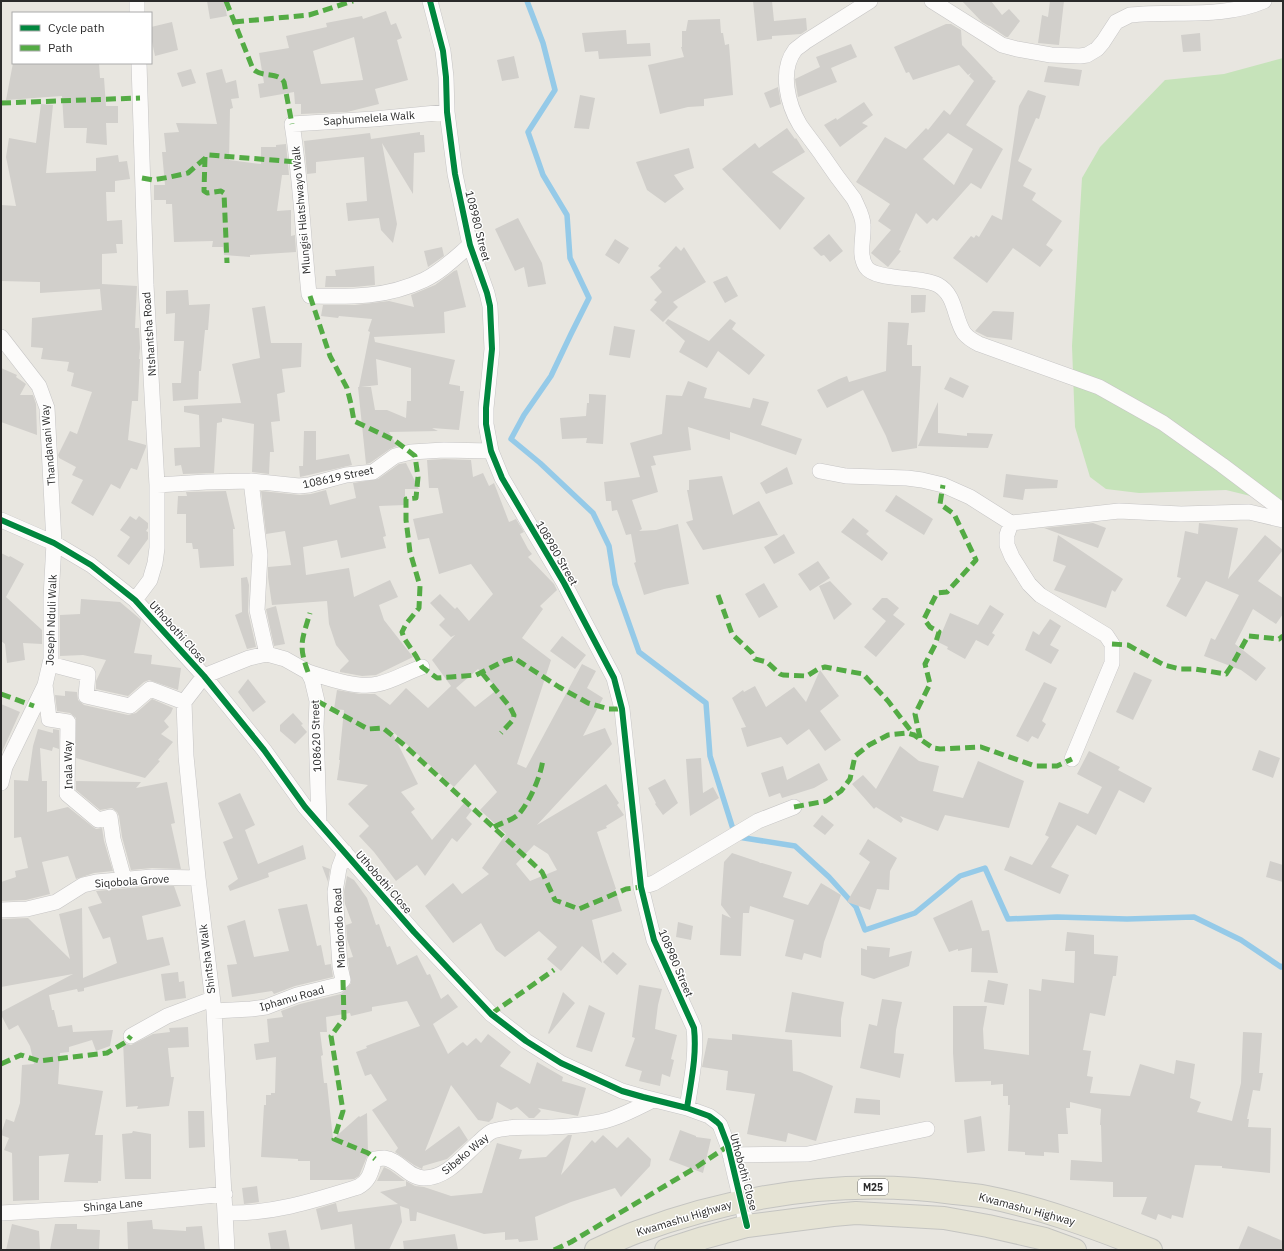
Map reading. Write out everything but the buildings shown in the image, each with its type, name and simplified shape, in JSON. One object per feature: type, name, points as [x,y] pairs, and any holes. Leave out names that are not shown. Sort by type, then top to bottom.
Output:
[{"type":"main road","name":"Kwamashu Highway","points":[[596,1250],[636,1232],[741,1200],[800,1190],[862,1186],[923,1188],[987,1197],[1081,1223],[1126,1245],[1150,1250]]},
{"type":"main road","points":[[666,1250],[747,1226],[856,1213],[944,1218],[1045,1238],[1075,1250]]},
{"type":"street","points":[[136,1],[137,12]]},
{"type":"street","name":"108980 Street","points":[[430,1],[443,51],[446,77],[447,112],[455,174],[470,245],[490,306],[492,349],[486,424],[491,451],[502,478],[564,583],[614,678],[622,709],[641,888],[654,940],[694,1028],[696,1043],[695,1061],[687,1108]]},
{"type":"street","points":[[870,1],[805,42],[795,50],[788,64],[786,80],[793,110],[800,125],[854,200],[860,213],[864,234],[862,259],[866,268],[870,272],[880,275],[930,281],[940,286],[946,291],[964,332],[971,339],[979,344],[1099,387],[1162,423],[1222,465],[1283,511]]},
{"type":"street","points":[[932,1],[1002,45],[1050,55],[1080,56],[1087,55],[1097,49],[1116,22],[1130,15],[1225,11],[1255,5],[1264,1]]},
{"type":"street","name":"Ntshantsha Road","points":[[135,600],[150,580],[155,563],[157,548],[157,485],[146,285],[139,64]]},
{"type":"street","name":"Saphumelela Walk","points":[[292,124],[374,119],[447,112]]},
{"type":"street","name":"Mlungisi Hlatshwayo Walk","points":[[292,124],[310,296],[340,297],[374,295],[393,292],[425,280],[470,245]]},
{"type":"street","name":"Thandanani Way","points":[[1,337],[39,386],[47,408],[54,543]]},
{"type":"street","name":"108619 Street","points":[[157,485],[251,481],[291,486],[309,485],[346,475],[373,472],[395,456],[411,452],[444,450],[491,451]]},
{"type":"street","points":[[820,471],[846,476],[907,478],[943,485],[970,497],[1012,523],[1119,511],[1181,514],[1249,512],[1283,520]]},
{"type":"street","points":[[251,481],[260,555],[257,610],[267,654]]},
{"type":"street","name":"Uthobothi Close","points":[[1,520],[54,543],[91,565],[135,600],[204,676],[264,750],[305,807],[414,932],[491,1014],[526,1041],[561,1063],[622,1091],[687,1108],[709,1116],[717,1122],[720,1125],[730,1155],[747,1226]]},
{"type":"street","points":[[1012,523],[1007,535],[1007,545],[1012,557],[1029,584],[1040,595],[1106,635],[1112,644],[1112,663],[1072,759]]},
{"type":"street","name":"Joseph Nduli Walk","points":[[1,783],[5,767],[45,685],[50,664],[54,543]]},
{"type":"street","points":[[50,664],[88,674],[86,696],[130,706],[150,689],[184,702],[204,676],[250,658],[267,654],[285,660],[308,672],[364,686],[377,685],[390,681],[422,667]]},
{"type":"street","name":"108620 Street","points":[[308,672],[312,680],[317,701],[316,727],[319,823]]},
{"type":"street","name":"Inala Way","points":[[45,685],[49,719],[68,722],[67,794],[98,820],[110,817],[113,839],[124,879]]},
{"type":"street","name":"Shintsha Walk","points":[[184,702],[186,756],[198,878],[213,1005],[227,1250]]},
{"type":"street","points":[[641,888],[654,882],[758,821],[794,807]]},
{"type":"street","name":"Mandondo Road","points":[[343,980],[340,966],[335,892],[339,868],[345,852]]},
{"type":"street","name":"Siqobola Grove","points":[[1,910],[27,908],[56,902],[83,885],[124,879],[152,877],[198,878]]},
{"type":"street","name":"Iphamu Road","points":[[131,1036],[167,1016],[213,1005],[252,1009],[266,1007],[297,995],[338,985],[343,980]]},
{"type":"street","name":"Sibeko Way","points":[[226,1214],[258,1213],[296,1206],[358,1187],[365,1183],[369,1178],[375,1159],[384,1158],[392,1161],[413,1176],[425,1178],[438,1176],[450,1169],[492,1131],[507,1128],[553,1127],[598,1122],[611,1119],[653,1100]]},
{"type":"street","points":[[730,1155],[808,1154],[927,1129]]},
{"type":"street","name":"Shinga Lane","points":[[1,1213],[90,1208],[225,1194]]},
{"type":"green space","points":[[1283,58],[1283,504],[1226,490],[1139,493],[1106,489],[1090,477],[1075,427],[1072,346],[1082,178],[1100,147],[1165,80],[1224,74]]},
{"type":"waterway","points":[[527,1],[543,43],[555,90],[528,132],[543,175],[567,215],[570,258],[589,298],[551,376],[524,415],[511,439],[540,463],[593,513],[609,546],[615,584],[639,652],[706,703],[710,756],[733,829],[738,837],[795,846],[829,877],[856,907],[865,930],[915,913],[960,876],[985,868],[1008,919],[1057,917],[1127,919],[1194,917],[1241,940],[1281,967],[1283,966]]},
{"type":"marked path","points":[[226,1],[253,69],[257,72],[273,75],[284,82],[292,124]]},
{"type":"marked path","points":[[234,22],[309,15],[353,1]]},
{"type":"marked path","points":[[1,103],[140,98]]},
{"type":"marked path","points":[[142,178],[153,180],[188,173],[209,155],[297,162]]},
{"type":"marked path","points":[[205,157],[204,191],[207,193],[221,191],[224,193],[227,263]]},
{"type":"marked path","points":[[310,296],[330,356],[347,388],[354,421],[394,440],[415,456],[418,477],[416,498],[406,499],[406,520],[410,552],[420,586],[419,608],[406,624],[402,632],[404,638],[422,667],[437,678],[476,675],[504,661],[514,658],[559,687],[588,703],[609,709],[622,709]]},
{"type":"marked path","points":[[920,738],[915,714],[930,684],[925,664],[935,645],[939,632],[930,627],[924,619],[937,593],[947,592],[976,560],[954,514],[940,504],[943,485]]},
{"type":"marked path","points":[[718,595],[732,634],[752,653],[755,659],[767,662],[783,675],[807,676],[818,669],[825,667],[863,674],[888,701],[914,735]]},
{"type":"marked path","points":[[308,672],[303,655],[302,642],[310,613]]},
{"type":"marked path","points":[[1112,644],[1128,645],[1164,665],[1180,669],[1195,669],[1226,674],[1248,636],[1279,639],[1283,636]]},
{"type":"marked path","points":[[482,673],[510,707],[514,715],[513,720],[501,733]]},
{"type":"marked path","points":[[1,694],[34,706]]},
{"type":"marked path","points":[[317,701],[368,729],[383,728],[403,744],[542,872],[555,900],[579,909],[626,889],[641,887]]},
{"type":"marked path","points":[[794,807],[826,801],[841,791],[850,779],[855,756],[869,745],[888,735],[907,733],[914,735],[933,748],[940,749],[981,747],[1035,766],[1057,766],[1072,759]]},
{"type":"marked path","points":[[494,827],[514,818],[523,809],[531,795],[542,766],[543,759]]},
{"type":"marked path","points":[[491,1014],[554,970]]},
{"type":"marked path","points":[[343,980],[344,1018],[331,1036],[343,1111],[334,1139],[368,1153],[375,1159]]},
{"type":"marked path","points":[[1,1064],[21,1055],[39,1061],[107,1053],[126,1042],[131,1036]]},
{"type":"marked path","points":[[554,1250],[571,1242],[695,1168],[728,1146]]},
{"type":"cycle path","points":[[430,1],[443,51],[446,77],[447,112],[455,174],[470,245],[490,306],[492,349],[486,408],[486,424],[491,451],[502,478],[564,583],[614,678],[622,709],[641,887],[654,940],[694,1028],[694,1058],[687,1108]]},
{"type":"cycle path","points":[[1,520],[54,543],[91,565],[135,600],[204,676],[264,750],[305,807],[414,932],[491,1014],[526,1041],[561,1063],[622,1091],[687,1108],[709,1116],[717,1122],[720,1125],[728,1146],[747,1226]]}]
